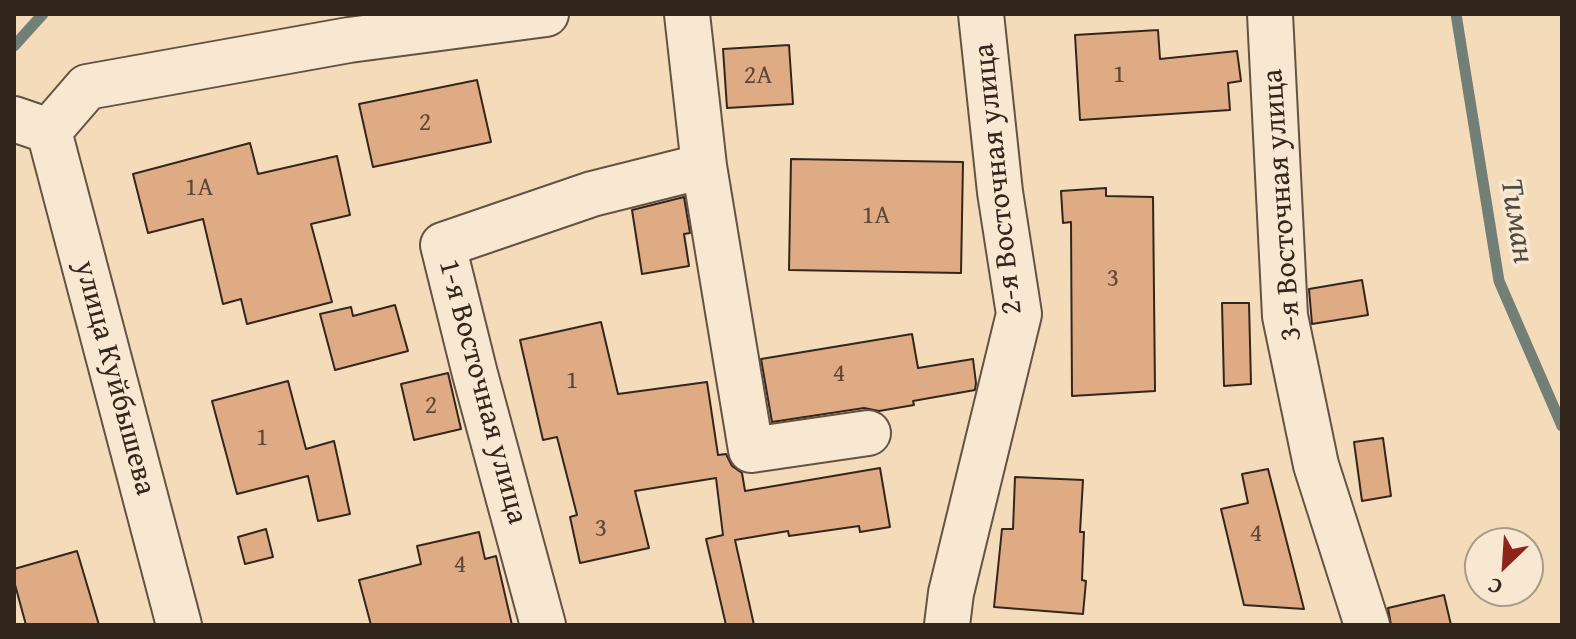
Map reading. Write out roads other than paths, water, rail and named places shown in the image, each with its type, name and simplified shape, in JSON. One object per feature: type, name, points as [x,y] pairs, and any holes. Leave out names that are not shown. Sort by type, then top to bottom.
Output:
[{"type":"street","points":[[31,125],[87,87],[349,40],[546,14]]},
{"type":"street","points":[[687,14],[704,166],[751,450],[868,433]]},
{"type":"street","name":"2-я Восточная улица","points":[[947,625],[951,593],[1019,314],[1000,192],[981,14]]},
{"type":"street","name":"3-я Восточная улица","points":[[1270,14],[1285,316],[1316,465],[1367,625]]},
{"type":"street","name":"улица Куйбышева","points":[[31,125],[179,625]]},
{"type":"street","name":"1-я Восточная улица","points":[[543,625],[443,245],[592,194],[704,166]]},
{"type":"waterway","name":"Тиман","points":[[14,46],[43,14]]},
{"type":"waterway","name":"Тиман","points":[[1456,14],[1499,281],[1562,426]]}]
